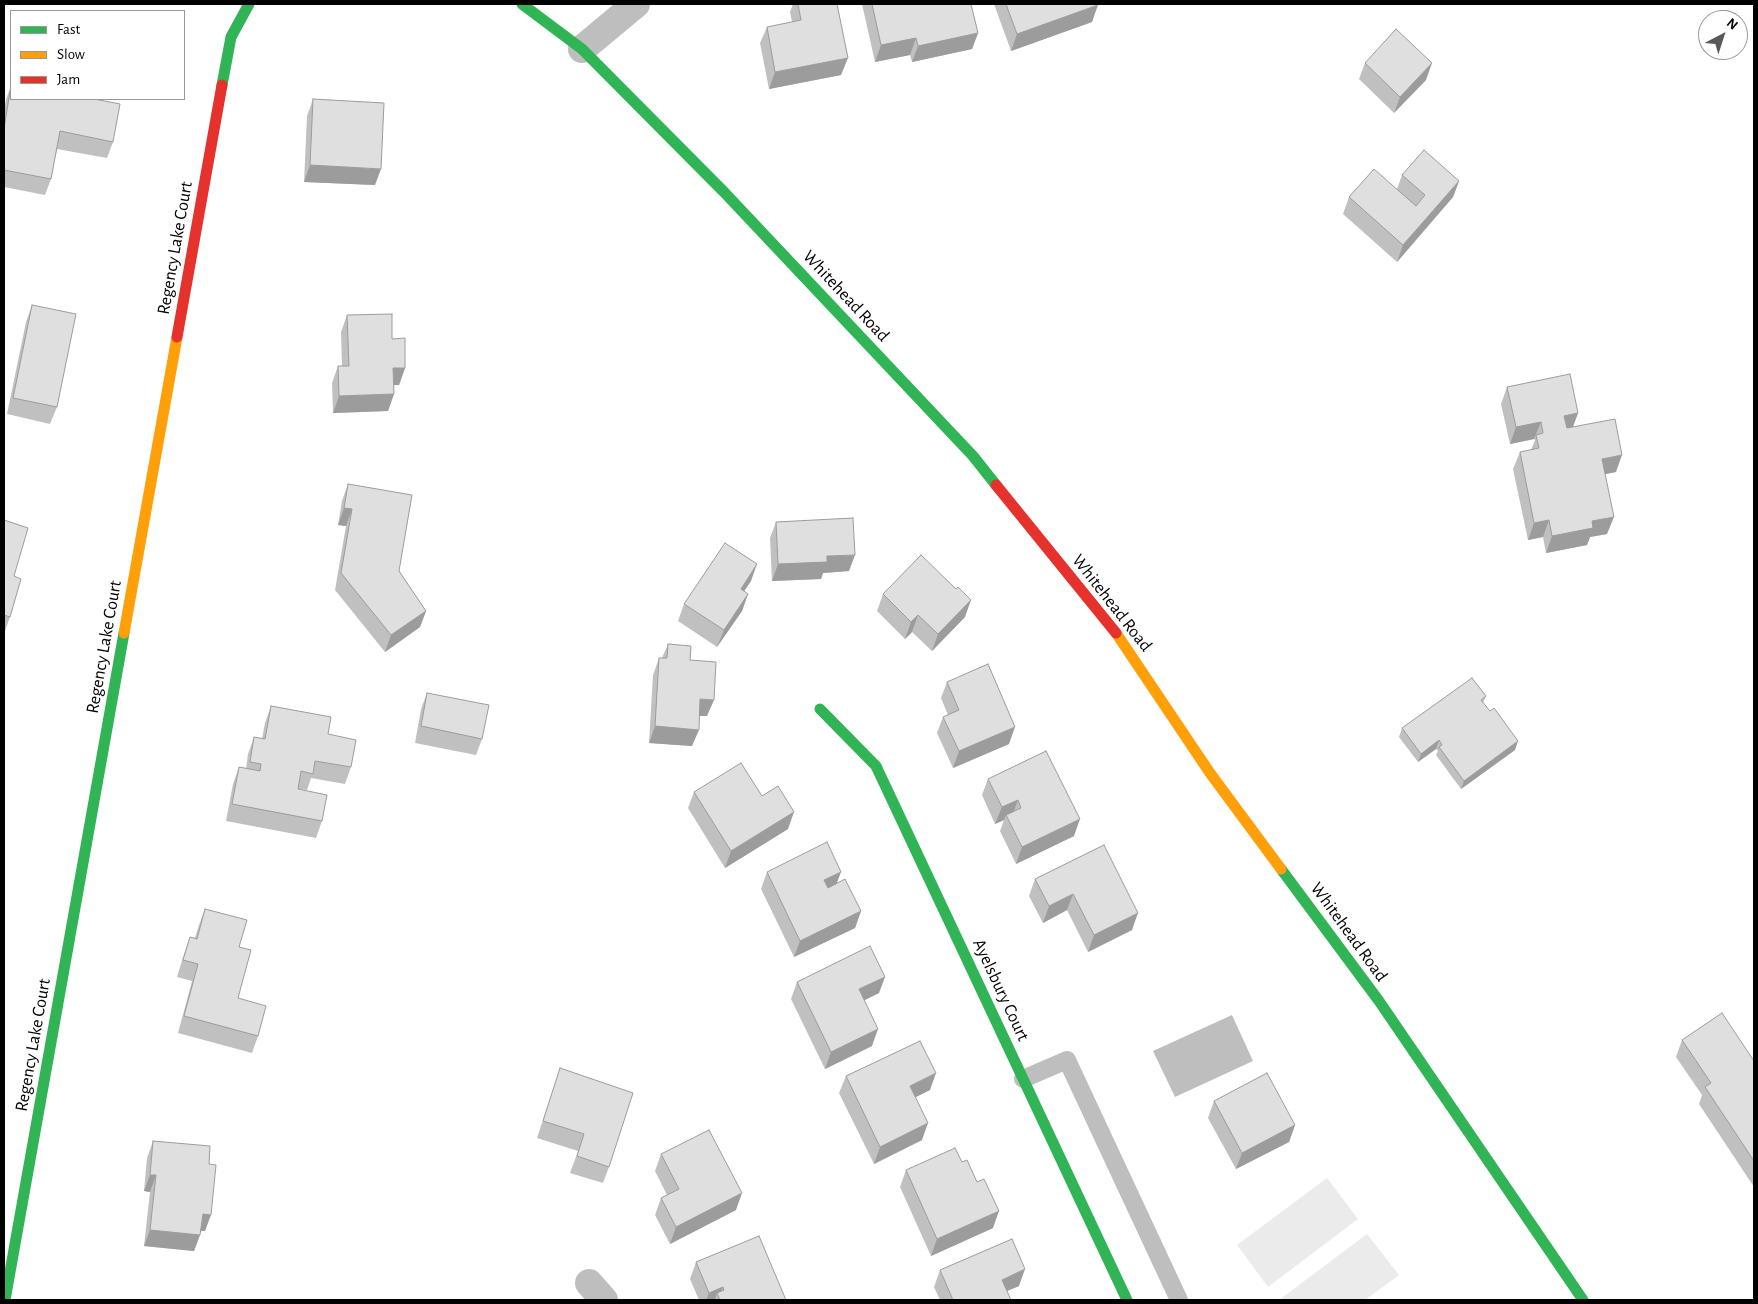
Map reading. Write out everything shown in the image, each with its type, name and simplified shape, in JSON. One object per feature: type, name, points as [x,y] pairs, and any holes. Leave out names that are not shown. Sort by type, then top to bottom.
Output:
[{"type":"street","name":"Regency Lake Court","points":[[5,1300],[230,36],[249,4]]},
{"type":"street","name":"Whitehead Road","points":[[522,4],[582,49],[724,192],[973,456],[1126,646],[1210,773],[1379,1001],[1583,1300]]},
{"type":"street","points":[[582,49],[636,4]]},
{"type":"street","name":"Ayelsbury Court","points":[[820,709],[876,766],[1127,1300]]},
{"type":"lane","points":[[1023,1079],[1067,1060],[1178,1300]]},
{"type":"shaded area","points":[[1232,1015],[1253,1061],[1175,1097],[1153,1051]]},
{"type":"shaded area","points":[[1327,1178],[1358,1219],[1268,1287],[1237,1245]]},
{"type":"shaded area","points":[[1367,1234],[1399,1275],[1365,1300],[1279,1300]]},
{"type":"building","points":[[798,4],[837,4],[848,58],[775,72],[767,27],[801,20]]},
{"type":"building","points":[[872,4],[971,4],[978,33],[918,46],[916,38],[881,45]]},
{"type":"building","points":[[1006,4],[1097,4],[1098,5],[1017,34]]},
{"type":"building","points":[[1396,29],[1432,63],[1400,97],[1365,63]]},
{"type":"building","points":[[10,92],[10,100],[99,100],[120,104],[113,142],[60,131],[51,179],[4,170],[4,128]]},
{"type":"building","points":[[313,99],[384,103],[381,169],[310,165]]},
{"type":"building","points":[[1424,150],[1459,181],[1403,245],[1349,197],[1374,169],[1416,206],[1425,195],[1402,175]]},
{"type":"building","points":[[32,305],[76,314],[57,407],[13,398]]},
{"type":"building","points":[[392,314],[392,339],[405,338],[405,368],[393,368],[394,394],[339,396],[338,366],[349,366],[347,315]]},
{"type":"building","points":[[1570,374],[1578,413],[1564,416],[1567,428],[1615,419],[1622,455],[1602,459],[1614,517],[1592,521],[1593,528],[1552,536],[1549,520],[1534,523],[1520,452],[1539,448],[1536,435],[1543,433],[1541,422],[1516,427],[1507,387]]},
{"type":"building","points":[[348,484],[412,495],[399,571],[426,611],[391,635],[341,573],[352,509],[344,508]]},
{"type":"building","points":[[853,518],[855,555],[827,556],[827,562],[778,564],[776,522]]},
{"type":"building","points":[[4,520],[28,528],[14,576],[21,579],[10,617],[4,615]]},
{"type":"building","points":[[725,543],[757,564],[741,589],[748,594],[724,630],[684,604]]},
{"type":"building","points":[[921,555],[956,589],[958,587],[971,600],[938,634],[918,615],[911,622],[883,594]]},
{"type":"building","points":[[668,644],[691,646],[690,660],[716,662],[714,700],[700,699],[699,730],[655,726],[659,658],[667,658]]},
{"type":"building","points":[[988,664],[1015,727],[959,751],[943,717],[959,710],[947,682]]},
{"type":"building","points":[[1472,678],[1486,696],[1481,700],[1490,711],[1494,708],[1518,741],[1464,781],[1439,747],[1442,745],[1439,740],[1421,754],[1402,728]]},
{"type":"building","points":[[427,693],[489,705],[482,739],[421,726]]},
{"type":"building","points":[[271,706],[331,717],[328,734],[356,740],[351,767],[315,761],[313,774],[301,771],[298,789],[327,795],[322,821],[232,804],[239,767],[260,771],[261,764],[250,762],[254,737],[265,739]]},
{"type":"building","points":[[1046,751],[1080,819],[1022,847],[1006,815],[1021,808],[1018,800],[1002,807],[988,779]]},
{"type":"building","points":[[741,763],[762,796],[778,786],[794,812],[731,851],[694,792]]},
{"type":"building","points":[[827,842],[841,872],[824,880],[828,888],[845,879],[861,911],[800,941],[767,872]]},
{"type":"building","points":[[1104,845],[1138,913],[1094,935],[1073,894],[1049,906],[1035,879]]},
{"type":"building","points":[[205,909],[247,920],[239,947],[251,950],[238,998],[266,1006],[258,1036],[184,1016],[198,964],[183,960],[190,937],[197,939]]},
{"type":"building","points":[[870,946],[885,977],[859,989],[878,1029],[831,1052],[797,982]]},
{"type":"building","points":[[1722,1013],[1754,1061],[1754,1161],[1705,1087],[1711,1083],[1682,1040]]},
{"type":"building","points":[[920,1041],[936,1073],[910,1086],[928,1123],[880,1147],[846,1076]]},
{"type":"building","points":[[560,1068],[633,1093],[609,1167],[577,1156],[584,1134],[543,1121]]},
{"type":"building","points":[[1267,1073],[1295,1125],[1242,1153],[1214,1101]]},
{"type":"building","points":[[709,1130],[742,1193],[676,1227],[661,1198],[679,1189],[661,1154]]},
{"type":"building","points":[[153,1141],[210,1146],[209,1164],[216,1165],[211,1215],[203,1214],[200,1235],[150,1230],[156,1175],[150,1175]]},
{"type":"building","points":[[955,1148],[962,1162],[967,1160],[977,1182],[984,1179],[999,1211],[937,1239],[906,1170]]},
{"type":"building","points":[[759,1236],[786,1300],[720,1300],[717,1293],[724,1290],[723,1287],[709,1293],[696,1262]]},
{"type":"building","points":[[1012,1239],[1025,1269],[1002,1280],[1011,1300],[953,1300],[940,1270]]},
{"type":"traffic: fast","points":[[222,85],[231,37],[249,4]]},
{"type":"traffic: fast","points":[[522,4],[582,49],[724,192],[973,456],[996,485]]},
{"type":"traffic: fast","points":[[5,1300],[124,633]]},
{"type":"traffic: fast","points":[[820,709],[876,766],[1127,1300]]},
{"type":"traffic: fast","points":[[1281,869],[1379,1001],[1583,1300]]},
{"type":"traffic: slow","points":[[124,633],[177,337]]},
{"type":"traffic: slow","points":[[1116,633],[1210,773],[1281,869]]},
{"type":"traffic: jam","points":[[177,337],[222,85]]},
{"type":"traffic: jam","points":[[996,485],[1116,633]]}]
